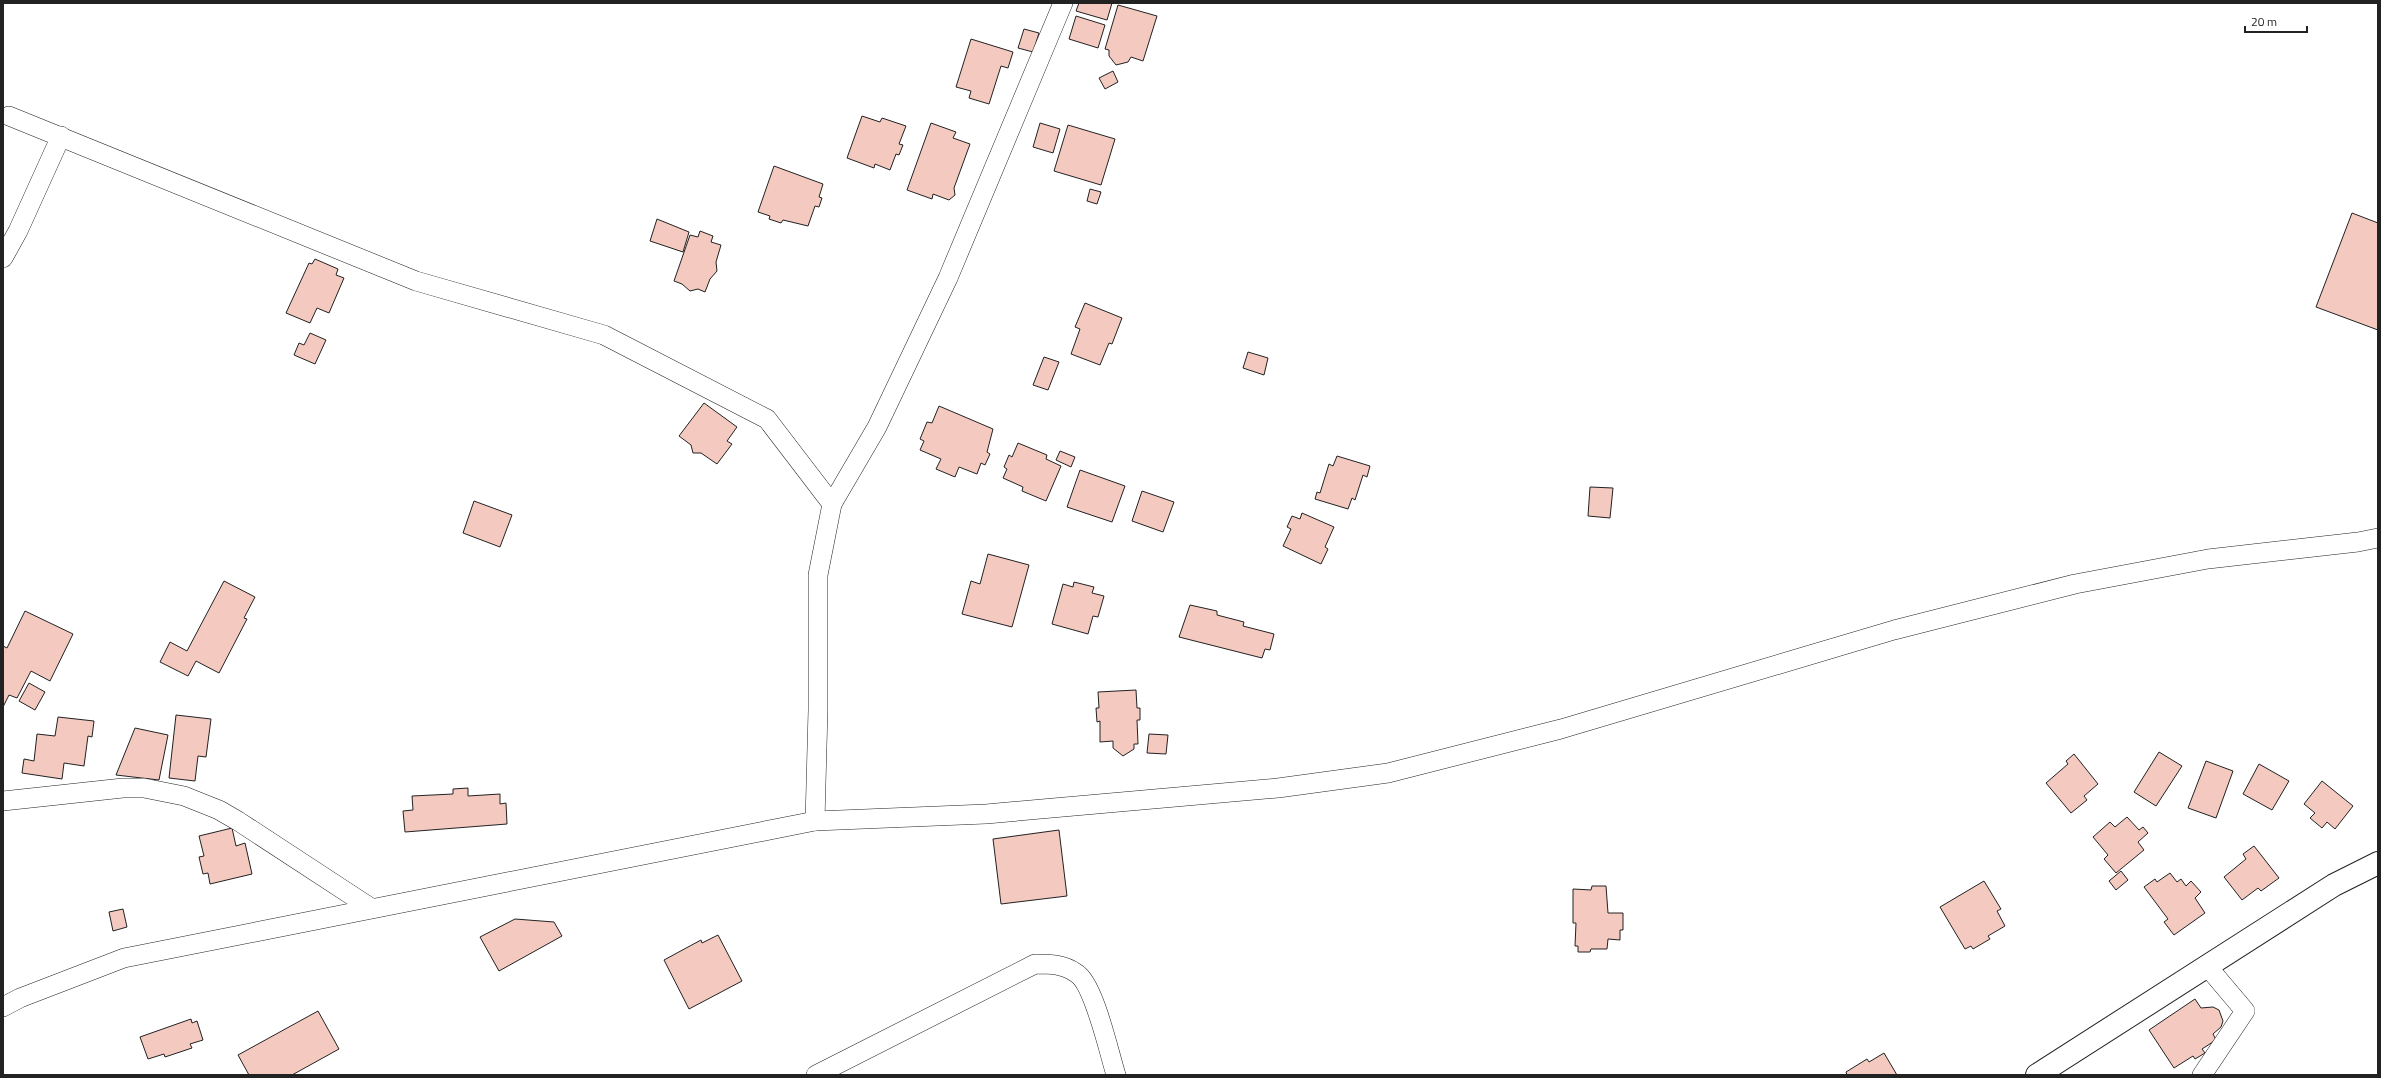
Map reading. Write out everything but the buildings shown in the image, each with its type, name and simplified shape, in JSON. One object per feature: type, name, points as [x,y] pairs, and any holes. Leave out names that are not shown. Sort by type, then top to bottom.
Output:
[{"type":"street","points":[[815,821],[818,575],[832,504],[877,427],[948,278],[1063,3]]},
{"type":"street","points":[[9,116],[61,136],[273,225],[416,281],[604,335],[767,419],[832,504]]},
{"type":"street","points":[[3,258],[18,230],[61,136]]},
{"type":"street","points":[[3,1008],[20,998],[124,958],[815,821],[986,814],[1278,788],[1388,773],[1561,729],[1894,630],[2075,584],[2208,559],[2358,542],[2378,538]]},
{"type":"street","points":[[3,801],[123,788],[164,791],[184,796],[219,810],[238,821],[371,908]]},
{"type":"street","points":[[2036,1075],[2334,885],[2378,863]]},
{"type":"street","points":[[816,1075],[1035,964],[1057,964],[1078,973],[1089,987],[1116,1075]]},
{"type":"street","points":[[2202,1075],[2245,1011],[2207,966]]}]
